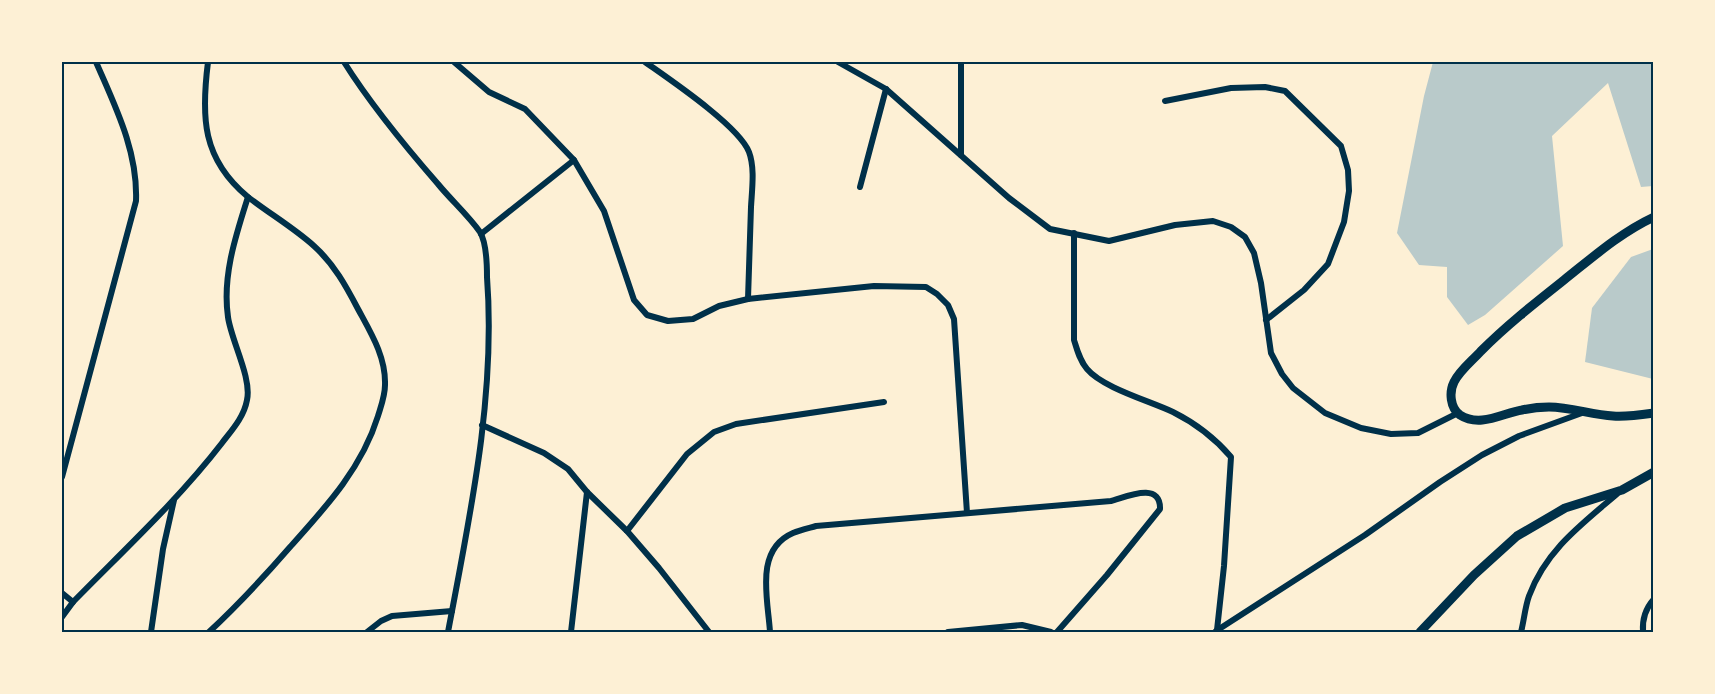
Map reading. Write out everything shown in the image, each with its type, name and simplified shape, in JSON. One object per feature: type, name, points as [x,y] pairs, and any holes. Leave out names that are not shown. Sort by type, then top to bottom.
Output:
[{"type":"main road","points":[[1653,217],[1632,228],[1596,254],[1506,326],[1464,368],[1454,382],[1450,396],[1458,413],[1469,419],[1485,420],[1521,410],[1550,407],[1612,416],[1636,416],[1653,412]]},
{"type":"main road","points":[[1420,633],[1474,574],[1517,536],[1565,508],[1622,490],[1653,472]]},
{"type":"street","points":[[62,477],[136,201],[135,168],[126,136],[96,62]]},
{"type":"street","points":[[208,62],[204,105],[211,149],[226,175],[248,197],[286,223],[315,247],[335,268],[377,344],[383,363],[385,384],[384,397],[374,431],[362,457],[349,476],[323,510],[252,590],[209,633]]},
{"type":"street","points":[[344,62],[363,92],[481,234],[486,258],[490,308],[489,362],[483,425],[471,515],[448,633]]},
{"type":"street","points":[[453,62],[489,92],[525,110],[574,160],[604,211],[633,300],[647,315],[668,321],[693,319],[719,306],[748,299],[874,286],[926,287],[937,294],[948,305],[954,319],[967,513]]},
{"type":"street","points":[[645,62],[731,128],[749,153],[752,178],[748,299]]},
{"type":"street","points":[[838,62],[886,89],[1009,198],[1050,230],[1109,241],[1175,225],[1213,221],[1231,227],[1245,237],[1254,253],[1271,353],[1282,374],[1293,388],[1325,413],[1361,428],[1391,434],[1418,433],[1458,413]]},
{"type":"street","points":[[961,155],[962,62]]},
{"type":"street","points":[[1165,101],[1231,88],[1265,87],[1285,91],[1341,146],[1348,170],[1349,191],[1344,222],[1328,264],[1304,290],[1266,320]]},
{"type":"street","points":[[860,186],[886,89]]},
{"type":"street","points":[[481,234],[574,160]]},
{"type":"street","points":[[62,617],[73,602],[174,499],[241,418],[248,399],[247,384],[228,320],[225,297],[227,277],[248,197]]},
{"type":"street","points":[[1074,233],[1074,340],[1086,368],[1096,378],[1195,424],[1217,440],[1231,457],[1224,566],[1216,631]]},
{"type":"street","points":[[627,531],[687,454],[714,432],[736,424],[884,402]]},
{"type":"street","points":[[1216,631],[1365,535],[1482,455],[1519,436],[1585,412]]},
{"type":"street","points":[[483,425],[520,442],[568,469],[659,568],[708,633]]},
{"type":"street","points":[[1521,633],[1529,596],[1546,563],[1570,534],[1622,490]]},
{"type":"street","points":[[571,633],[587,492]]},
{"type":"street","points":[[771,633],[765,572],[770,556],[777,545],[791,534],[816,526],[1111,501],[1143,492],[1149,492],[1158,498],[1160,509],[1057,633]]},
{"type":"street","points":[[151,633],[163,549],[174,499]]},
{"type":"street","points":[[62,593],[73,602]]},
{"type":"street","points":[[1643,633],[1642,622],[1647,607],[1653,599]]},
{"type":"street","points":[[367,633],[381,621],[392,616],[452,611]]},
{"type":"street","points":[[948,633],[1022,625],[1052,633]]},
{"type":"shaded area","points":[[1433,62],[1653,62],[1653,186],[1641,187],[1608,83],[1552,136],[1563,246],[1485,315],[1468,325],[1447,297],[1447,267],[1419,265],[1397,233],[1424,96]]},
{"type":"shaded area","points":[[1653,249],[1653,379],[1585,362],[1592,308],[1631,257]]}]
